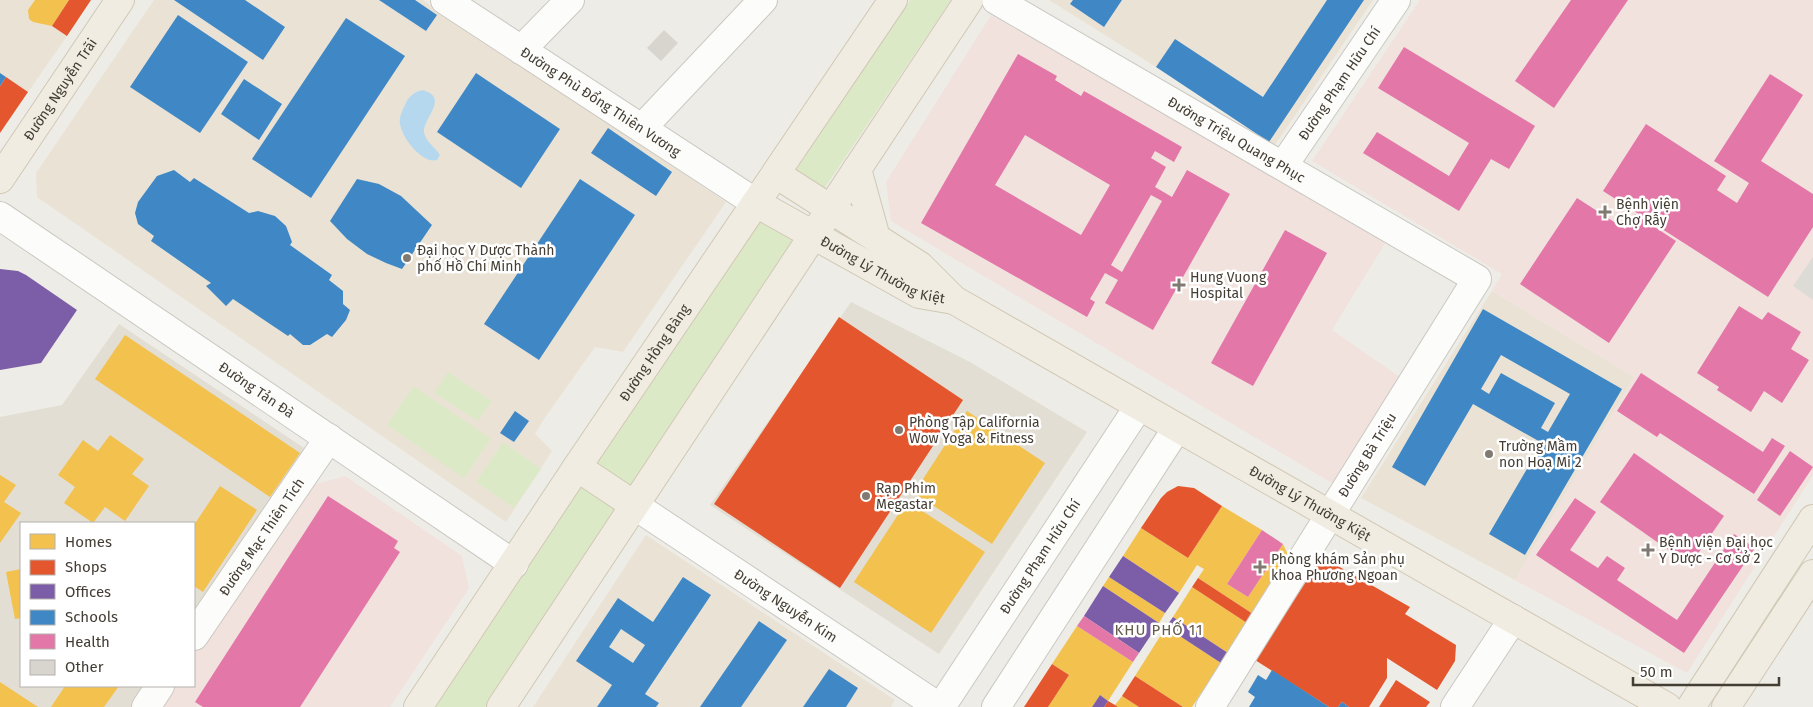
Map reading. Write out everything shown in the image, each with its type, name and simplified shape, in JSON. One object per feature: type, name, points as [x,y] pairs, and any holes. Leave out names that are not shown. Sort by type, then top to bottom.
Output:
[{"type":"main road","name":"Đường Nguyễn Trãi","points":[[0,179],[120,0]]},
{"type":"main road","name":"Đường Hồng Bàng","points":[[418,707],[577,467],[893,0]]},
{"type":"main road","points":[[501,707],[969,0]]},
{"type":"main road","points":[[857,169],[876,238]]},
{"type":"main road","name":"Đường Lý Thường Kiệt","points":[[776,174],[920,266],[954,300],[1667,707]]},
{"type":"main road","name":"Đường Lý Thường Kiệt","points":[[756,203],[919,294],[954,300]]},
{"type":"main road","points":[[577,467],[634,505]]},
{"type":"main road","points":[[1691,707],[1813,519]]},
{"type":"main road","points":[[1726,707],[1813,574]]},
{"type":"street","name":"Đường Phù Đổng Thiên Vương","points":[[445,0],[756,203]]},
{"type":"street","points":[[521,50],[570,0]]},
{"type":"street","points":[[642,128],[762,0]]},
{"type":"street","name":"Đường Triệu Quang Phục","points":[[996,0],[1476,279]]},
{"type":"street","name":"Đường Phạm Hữu Chí","points":[[1283,166],[1396,0]]},
{"type":"street","name":"Đường Tản Đà","points":[[0,216],[514,564]]},
{"type":"street","name":"Đường Bà Triệu","points":[[1210,707],[1476,279]]},
{"type":"street","name":"Đường Phạm Hữu Chí","points":[[940,707],[1139,406]]},
{"type":"street","points":[[996,707],[1178,428]]},
{"type":"street","name":"Đường Mạc Thiên Tích","points":[[195,635],[329,438]]},
{"type":"street","name":"Đường Nguyễn Kim","points":[[634,505],[940,707]]},
{"type":"street","points":[[1455,707],[1513,619]]},
{"type":"street","points":[[146,707],[159,687]]},
{"type":"shaded area","points":[[0,0],[69,0],[67,36],[28,92],[6,77],[0,86]]},
{"type":"shaded area","name":"Đại học Y Dược Thành phố Hồ Chí Minh","points":[[154,0],[423,0],[726,202],[623,352],[595,347],[544,419],[535,434],[552,451],[506,522],[37,197],[36,173]]},
{"type":"shaded area","points":[[1049,0],[1373,0],[1275,145]]},
{"type":"shaded area","name":"Bệnh viện Chợ Rẫy","points":[[1420,0],[1813,0],[1813,475],[1687,673],[1515,580],[1634,377],[1492,291],[1502,274],[1312,161]]},
{"type":"shaded area","name":"Hung Vuong Hospital","points":[[991,15],[1387,240],[1332,330],[1404,380],[1337,486],[891,221],[886,182]]},
{"type":"shaded area","points":[[1813,257],[1813,300],[1793,286]]},
{"type":"shaded area","name":"Trường Mầm non Hoạ Mi 2","points":[[1492,291],[1634,377],[1515,580],[1361,498]]},
{"type":"shaded area","points":[[851,302],[970,362],[1087,432],[939,654],[710,505]]},
{"type":"shaded area","points":[[119,324],[307,450],[195,618],[195,522],[20,522],[20,687],[148,687],[134,707],[0,707],[0,417],[62,405]]},
{"type":"shaded area","points":[[345,476],[462,556],[469,588],[390,707],[152,707],[166,687],[195,687],[195,645],[302,488]]},
{"type":"shaded area","points":[[646,535],[895,700],[891,707],[533,707]]},
{"type":"green space","points":[[910,0],[951,0],[824,189],[796,170]]},
{"type":"green space","points":[[758,216],[793,239],[485,707],[434,707]]},
{"type":"green space","points":[[448,372],[492,401],[478,421],[434,393]]},
{"type":"green space","points":[[414,386],[491,439],[464,478],[387,425]]},
{"type":"green space","points":[[503,442],[541,469],[514,508],[476,482]]},
{"type":"water","points":[[422,90],[434,97],[435,102],[424,132],[426,138],[440,155],[437,160],[425,158],[419,154],[409,143],[400,124],[401,114],[408,100]]},
{"type":"building: Homes","points":[[35,0],[69,0],[52,26],[33,22],[29,19],[28,10]]},
{"type":"building: Homes","points":[[125,335],[300,453],[270,497],[95,379]]},
{"type":"building: Homes","points":[[967,411],[1045,463],[992,544],[914,493]]},
{"type":"building: Homes","points":[[110,435],[144,459],[132,474],[149,486],[125,521],[105,507],[94,522],[92,522],[64,503],[75,487],[58,475],[83,440],[98,451]]},
{"type":"building: Homes","points":[[0,475],[16,485],[4,502],[21,513],[0,543]]},
{"type":"building: Homes","points":[[220,486],[257,510],[203,592],[195,587],[195,524]]},
{"type":"building: Homes","points":[[907,501],[985,552],[931,633],[854,582]]},
{"type":"building: Homes","points":[[1222,506],[1262,530],[1227,584],[1248,597],[1283,544],[1289,558],[1253,614],[1198,578],[1204,569],[1197,565],[1179,593],[1123,556],[1141,528],[1188,558]]},
{"type":"building: Homes","points":[[20,569],[20,618],[15,619],[6,572]]},
{"type":"building: Homes","points":[[1109,577],[1165,613],[1159,623],[1103,586]]},
{"type":"building: Homes","points":[[1192,587],[1247,623],[1228,653],[1173,617]]},
{"type":"building: Homes","points":[[1077,626],[1133,662],[1108,701],[1100,695],[1092,707],[1048,707],[1069,675],[1052,664]]},
{"type":"building: Homes","points":[[1166,627],[1221,663],[1192,707],[1183,707],[1135,676]]},
{"type":"building: Homes","points":[[0,682],[38,707],[0,707]]},
{"type":"building: Homes","points":[[64,687],[118,687],[104,707],[51,707]]},
{"type":"building: Homes","points":[[1122,696],[1139,707],[1118,707],[1115,705]]},
{"type":"building: Shops","points":[[69,0],[91,0],[67,36],[52,26]]},
{"type":"building: Shops","points":[[6,77],[28,92],[0,133],[0,86]]},
{"type":"building: Shops","points":[[839,317],[963,400],[840,588],[714,504]]},
{"type":"building: Shops","points":[[1178,486],[1194,488],[1222,506],[1188,558],[1141,528],[1161,498]]},
{"type":"building: Shops","points":[[1322,557],[1410,607],[1405,614],[1456,645],[1455,661],[1437,690],[1387,658],[1387,678],[1369,707],[1349,707],[1342,702],[1338,707],[1329,707],[1255,660]]},
{"type":"building: Shops","points":[[1198,578],[1253,614],[1247,623],[1192,587]]},
{"type":"building: Shops","points":[[1052,664],[1069,675],[1048,707],[1024,707]]},
{"type":"building: Shops","points":[[1135,676],[1183,707],[1139,707],[1122,696]]},
{"type":"building: Shops","points":[[1396,680],[1430,702],[1426,707],[1379,707]]},
{"type":"building: Shops","points":[[1108,701],[1115,705],[1118,707],[1104,707]]},
{"type":"building: Offices","points":[[0,269],[18,271],[26,275],[77,310],[41,363],[0,370]]},
{"type":"building: Offices","points":[[1123,556],[1179,593],[1165,613],[1109,577]]},
{"type":"building: Offices","points":[[1103,586],[1159,623],[1139,653],[1084,616]]},
{"type":"building: Offices","points":[[1173,617],[1228,653],[1221,663],[1166,627]]},
{"type":"building: Offices","points":[[1100,695],[1108,701],[1104,707],[1092,707]]},
{"type":"building: Schools","points":[[174,0],[245,0],[285,27],[263,60]]},
{"type":"building: Schools","points":[[379,0],[415,0],[437,15],[426,31]]},
{"type":"building: Schools","points":[[1073,0],[1122,0],[1104,27],[1070,4]]},
{"type":"building: Schools","points":[[1327,0],[1364,0],[1269,142],[1156,67],[1175,39],[1263,97]]},
{"type":"building: Schools","points":[[178,15],[248,62],[200,133],[130,87]]},
{"type":"building: Schools","points":[[346,18],[405,56],[311,198],[252,159]]},
{"type":"building: Schools","points":[[0,73],[6,77],[0,86]]},
{"type":"building: Schools","points":[[476,73],[560,129],[521,188],[437,132]]},
{"type":"building: Schools","points":[[244,79],[282,104],[259,140],[221,114]]},
{"type":"building: Schools","points":[[608,128],[672,172],[656,196],[591,153]]},
{"type":"building: Schools","points":[[174,170],[190,182],[194,178],[249,213],[258,211],[275,216],[286,226],[292,242],[290,245],[332,275],[329,280],[343,291],[343,304],[350,310],[346,320],[332,337],[327,334],[310,345],[303,345],[290,334],[288,336],[233,299],[226,306],[206,286],[211,283],[151,241],[154,236],[138,224],[135,213],[138,202],[157,176]]},
{"type":"building: Schools","points":[[357,179],[379,184],[401,196],[432,225],[402,269],[367,254],[347,239],[330,221]]},
{"type":"building: Schools","points":[[580,179],[635,215],[539,360],[484,324]]},
{"type":"building: Schools","points":[[1483,309],[1622,389],[1525,555],[1489,534],[1542,443],[1473,404],[1425,486],[1392,467]],"holes":[[[1501,355],[1570,394],[1548,432],[1541,428],[1555,403],[1501,373],[1489,394],[1481,389]]]},
{"type":"building: Schools","points":[[515,411],[529,421],[514,442],[500,433]]},
{"type":"building: Schools","points":[[683,577],[711,595],[645,694],[659,703],[656,707],[597,707],[612,685],[576,661],[618,598],[653,622]],"holes":[[[621,629],[645,645],[633,663],[609,647]]]},
{"type":"building: Schools","points":[[759,621],[787,640],[741,707],[700,707]]},
{"type":"building: Schools","points":[[829,669],[858,688],[846,707],[803,707]]},
{"type":"building: Schools","points":[[1272,670],[1329,707],[1249,707],[1255,697],[1248,692],[1258,675],[1266,680]]},
{"type":"building: Schools","points":[[1342,702],[1349,707],[1338,707]]},
{"type":"building: Health","points":[[1571,0],[1628,0],[1554,108],[1515,81]]},
{"type":"building: Health","points":[[1404,47],[1535,126],[1509,169],[1491,159],[1459,211],[1363,153],[1377,132],[1449,176],[1469,143],[1378,88]]},
{"type":"building: Health","points":[[1018,54],[1057,76],[1055,80],[1081,96],[1084,91],[1182,147],[1174,162],[1155,151],[1151,158],[1166,167],[1155,187],[1172,197],[1187,170],[1230,194],[1153,330],[1105,303],[1118,280],[1105,273],[1090,299],[1095,302],[1087,317],[921,223]],"holes":[[[1025,135],[1110,185],[1081,235],[995,185]],[[1151,195],[1162,201],[1122,272],[1111,265]]]},
{"type":"building: Health","points":[[1770,74],[1803,95],[1761,161],[1813,194],[1813,227],[1768,297],[1603,191],[1646,124],[1726,176],[1717,190],[1737,203],[1749,183],[1714,161]]},
{"type":"building: Health","points":[[1577,198],[1625,229],[1635,214],[1676,241],[1609,343],[1520,284]]},
{"type":"building: Health","points":[[1285,230],[1327,253],[1253,386],[1211,363]]},
{"type":"building: Health","points":[[1739,306],[1762,320],[1768,312],[1801,332],[1791,349],[1809,360],[1782,403],[1764,391],[1751,412],[1717,390],[1719,387],[1697,373]]},
{"type":"building: Health","points":[[1641,373],[1763,452],[1772,438],[1785,446],[1754,494],[1660,433],[1657,437],[1617,411]]},
{"type":"building: Health","points":[[1790,451],[1813,467],[1780,516],[1757,500]]},
{"type":"building: Health","points":[[1634,453],[1724,516],[1690,565],[1600,502]]},
{"type":"building: Health","points":[[328,496],[398,541],[394,548],[400,552],[300,707],[203,707],[195,702]]},
{"type":"building: Health","points":[[1575,498],[1596,512],[1570,550],[1598,568],[1607,556],[1625,568],[1617,580],[1677,620],[1734,534],[1755,548],[1684,653],[1536,555]]},
{"type":"building: Health","points":[[1262,530],[1283,544],[1248,597],[1227,584]]},
{"type":"building: Health","points":[[1084,616],[1139,653],[1133,662],[1077,626]]},
{"type":"building: Other","points":[[664,30],[678,43],[661,61],[647,48]]},
{"type":"place","name":"Bệnh viện Chợ Rẫy","points":[[1605,212]]},
{"type":"place","name":"Đại học Y Dược Thành phố Hồ Chí Minh","points":[[407,258]]},
{"type":"place","name":"Hung Vuong Hospital","points":[[1179,285]]},
{"type":"place","name":"Phòng Tập California Wow Yoga & Fitness","points":[[899,430]]},
{"type":"place","name":"Trường Mầm non Hoạ Mi 2","points":[[1489,454]]},
{"type":"place","name":"Rạp Phim Megastar","points":[[866,496]]},
{"type":"place","name":"Bệnh viện Đại học Y Dược - Cơ sở 2","points":[[1648,550]]},
{"type":"place","name":"Phòng khám Sản phụ khoa Phương Ngoan","points":[[1260,567]]},
{"type":"district","name":"KHU PHỐ 11","points":[[1159,630]]}]
